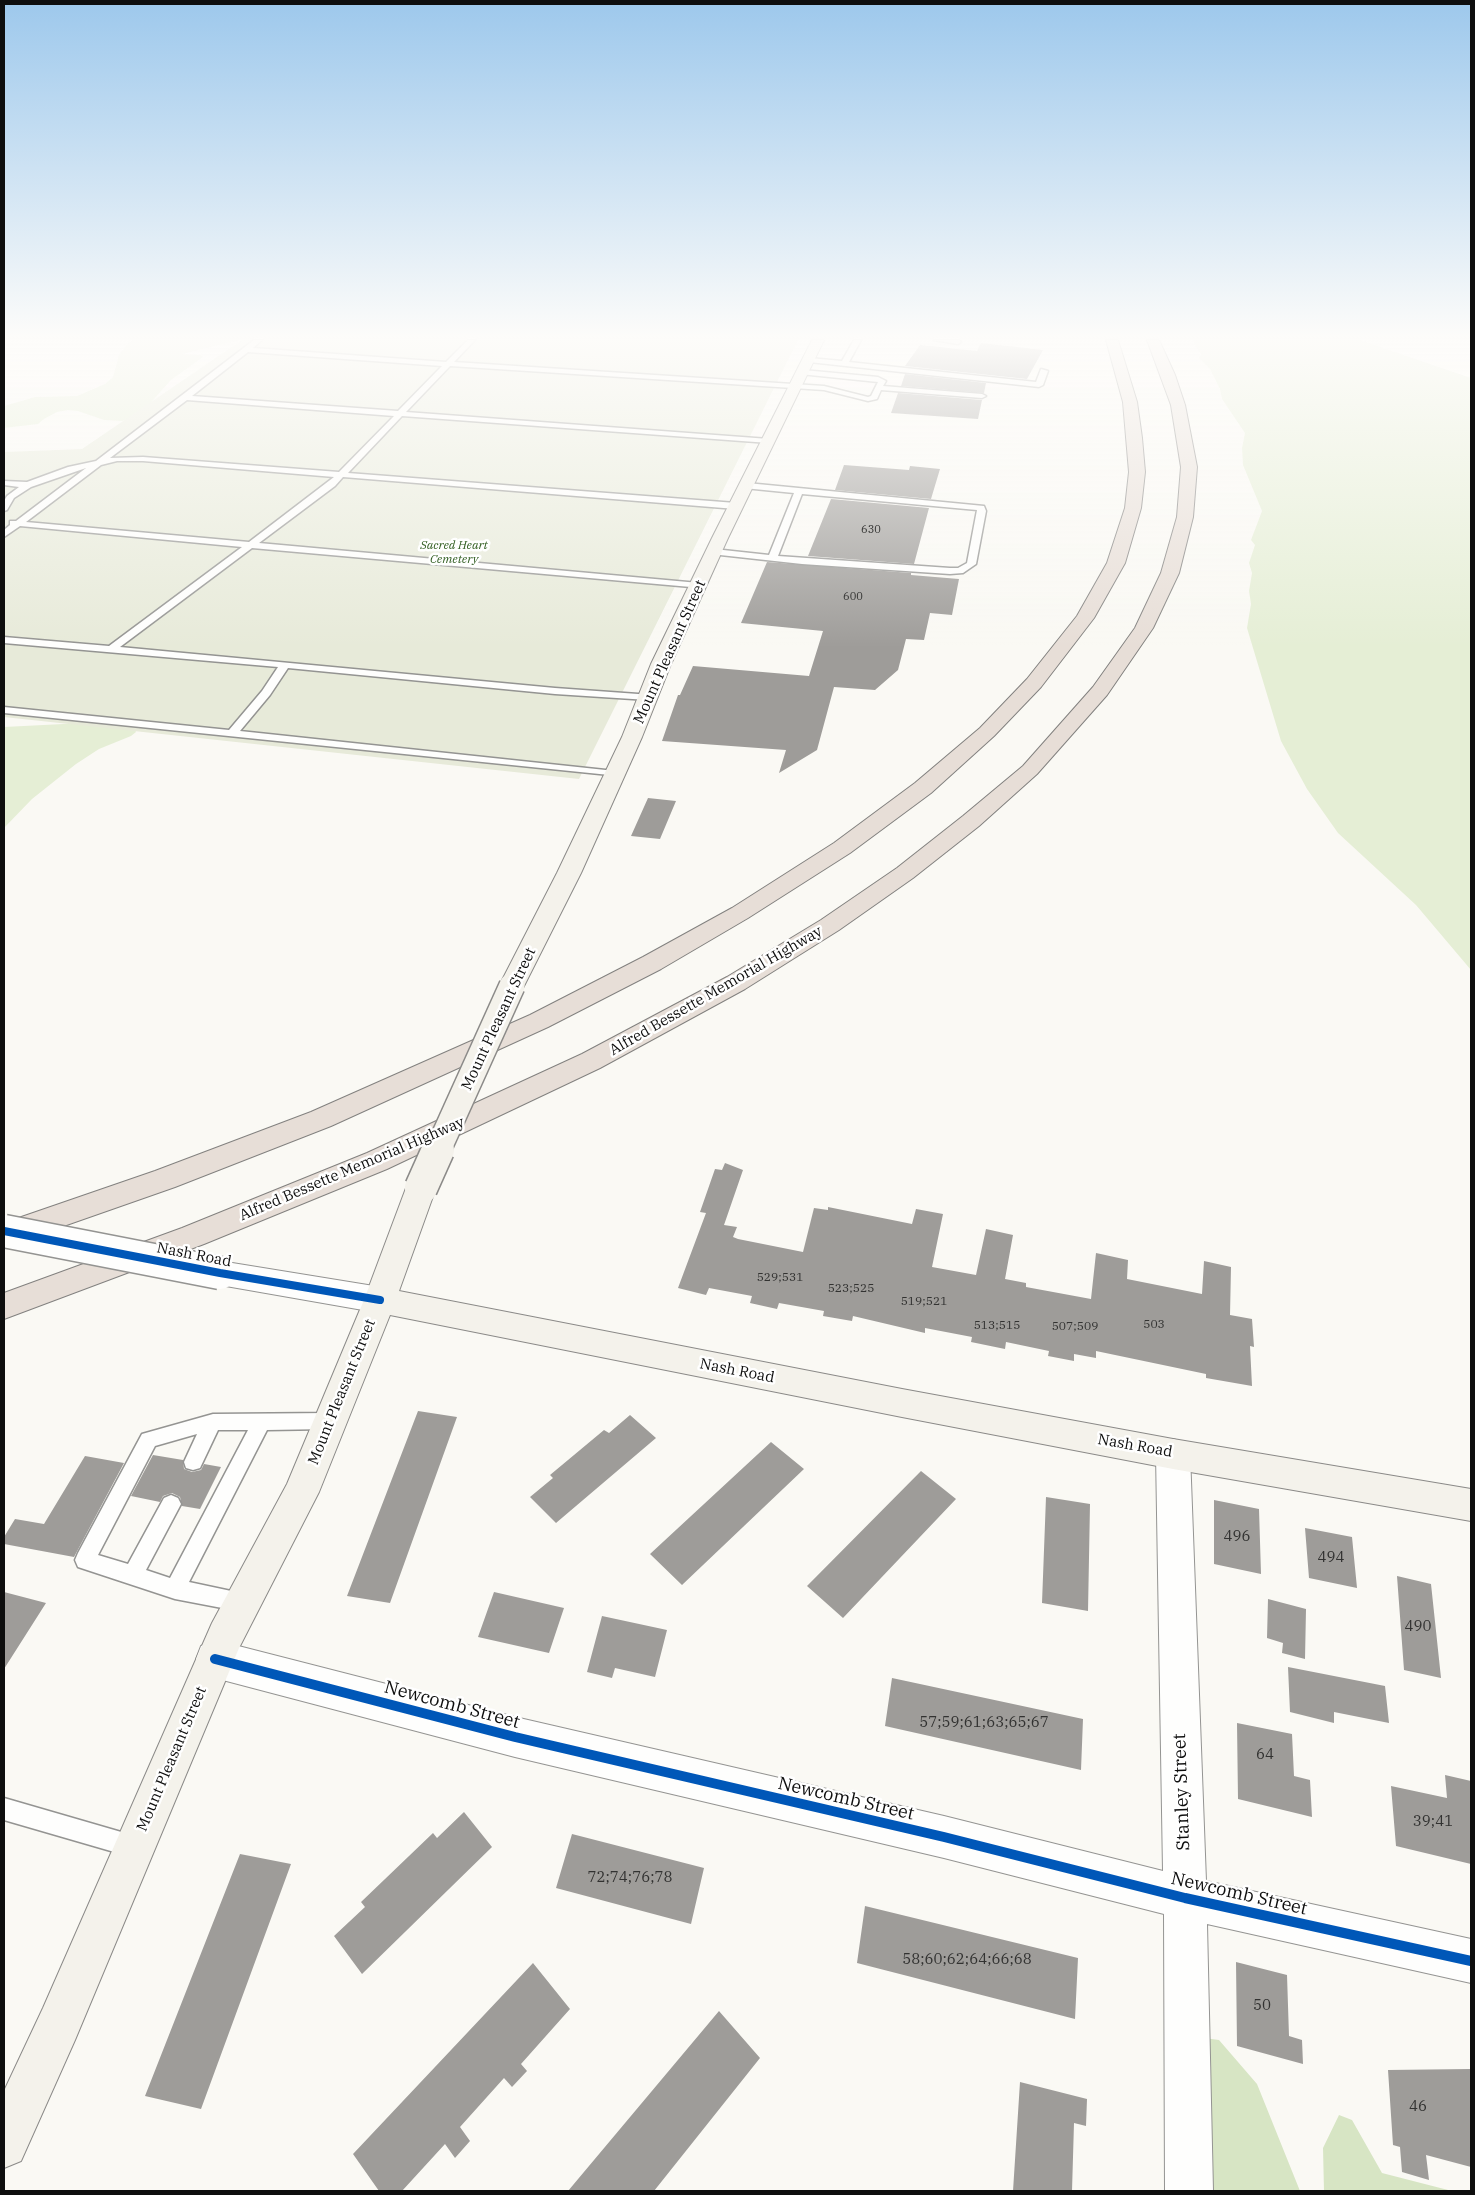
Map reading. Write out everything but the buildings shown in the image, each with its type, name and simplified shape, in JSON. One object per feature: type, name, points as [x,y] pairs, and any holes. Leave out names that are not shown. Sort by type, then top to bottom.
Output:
[{"type":"highway","points":[[4,1235],[165,1179],[321,1119],[438,1068],[539,1021],[652,963],[740,913],[842,848],[923,788],[986,732],[1044,671],[1085,618],[1116,563],[1133,508],[1137,472],[1135,442]]},
{"type":"highway","name":"Alfred Bessette Memorial Highway","points":[[4,1306],[193,1236],[377,1161],[591,1061],[736,983],[830,925],[905,873],[978,816],[1042,757],[1100,691],[1144,628],[1170,573],[1185,517],[1189,467],[1185,442]]},
{"type":"main road","name":"Mount Pleasant Street","points":[[4,2144],[59,2024],[215,1658],[301,1492],[380,1300],[421,1188],[512,986],[569,873],[615,774],[661,664],[768,442]]},
{"type":"main road","name":"Nash Road","points":[[380,1300],[902,1403],[1173,1454],[1471,1505]]},
{"type":"street","name":"Nash Road","points":[[4,1231],[220,1273],[380,1300]]},
{"type":"street","name":"Stanley Street","points":[[1173,1454],[1185,1898],[1190,2191]]},
{"type":"street","name":"Newcomb Street","points":[[215,1658],[515,1737],[944,1837],[1185,1898],[1471,1961]]},
{"type":"lane","points":[[4,534],[125,442]]},
{"type":"lane","points":[[112,649],[341,475],[373,442]]},
{"type":"lane","points":[[4,508],[11,496],[28,484],[71,469],[117,459],[143,459],[736,506]]},
{"type":"lane","points":[[4,483],[28,484]]},
{"type":"lane","points":[[714,552],[772,558],[960,571],[970,564],[982,511],[981,508],[747,486]]},
{"type":"lane","points":[[772,558],[799,490]]},
{"type":"lane","points":[[4,523],[699,586]]},
{"type":"lane","points":[[4,640],[648,698]]},
{"type":"lane","points":[[232,734],[285,665]]},
{"type":"lane","points":[[4,710],[121,724],[615,774]]},
{"type":"lane","points":[[175,1589],[262,1421]]},
{"type":"lane","points":[[243,1602],[175,1589],[85,1560],[149,1440],[213,1422],[330,1421]]},
{"type":"lane","points":[[193,1462],[213,1422]]},
{"type":"lane","points":[[133,1576],[171,1504]]},
{"type":"lane","points":[[4,1809],[135,1847]]},
{"type":"green space","name":"Sacred Heart Cemetery","points":[[92,442],[747,442],[579,779],[4,717],[4,452],[82,449]]},
{"type":"green space","points":[[1243,442],[1471,442],[1471,970],[1416,905],[1338,833],[1307,789],[1281,741],[1247,628],[1251,604],[1249,591],[1252,573],[1249,563],[1255,545],[1251,540],[1262,511],[1243,465]]},
{"type":"green space","points":[[103,722],[134,728],[136,732],[131,736],[99,749],[76,764],[32,799],[4,828],[4,727]]},
{"type":"green space","points":[[1204,2038],[1219,2040],[1257,2084],[1300,2191],[1211,2191]]},
{"type":"green space","points":[[1339,2115],[1352,2120],[1382,2173],[1452,2191],[1324,2191],[1323,2148]]},
{"type":"cycle path","points":[[4,1231],[220,1273],[380,1300]]},
{"type":"cycle path","points":[[215,1659],[515,1737],[944,1837],[1185,1898],[1471,1961]]}]
